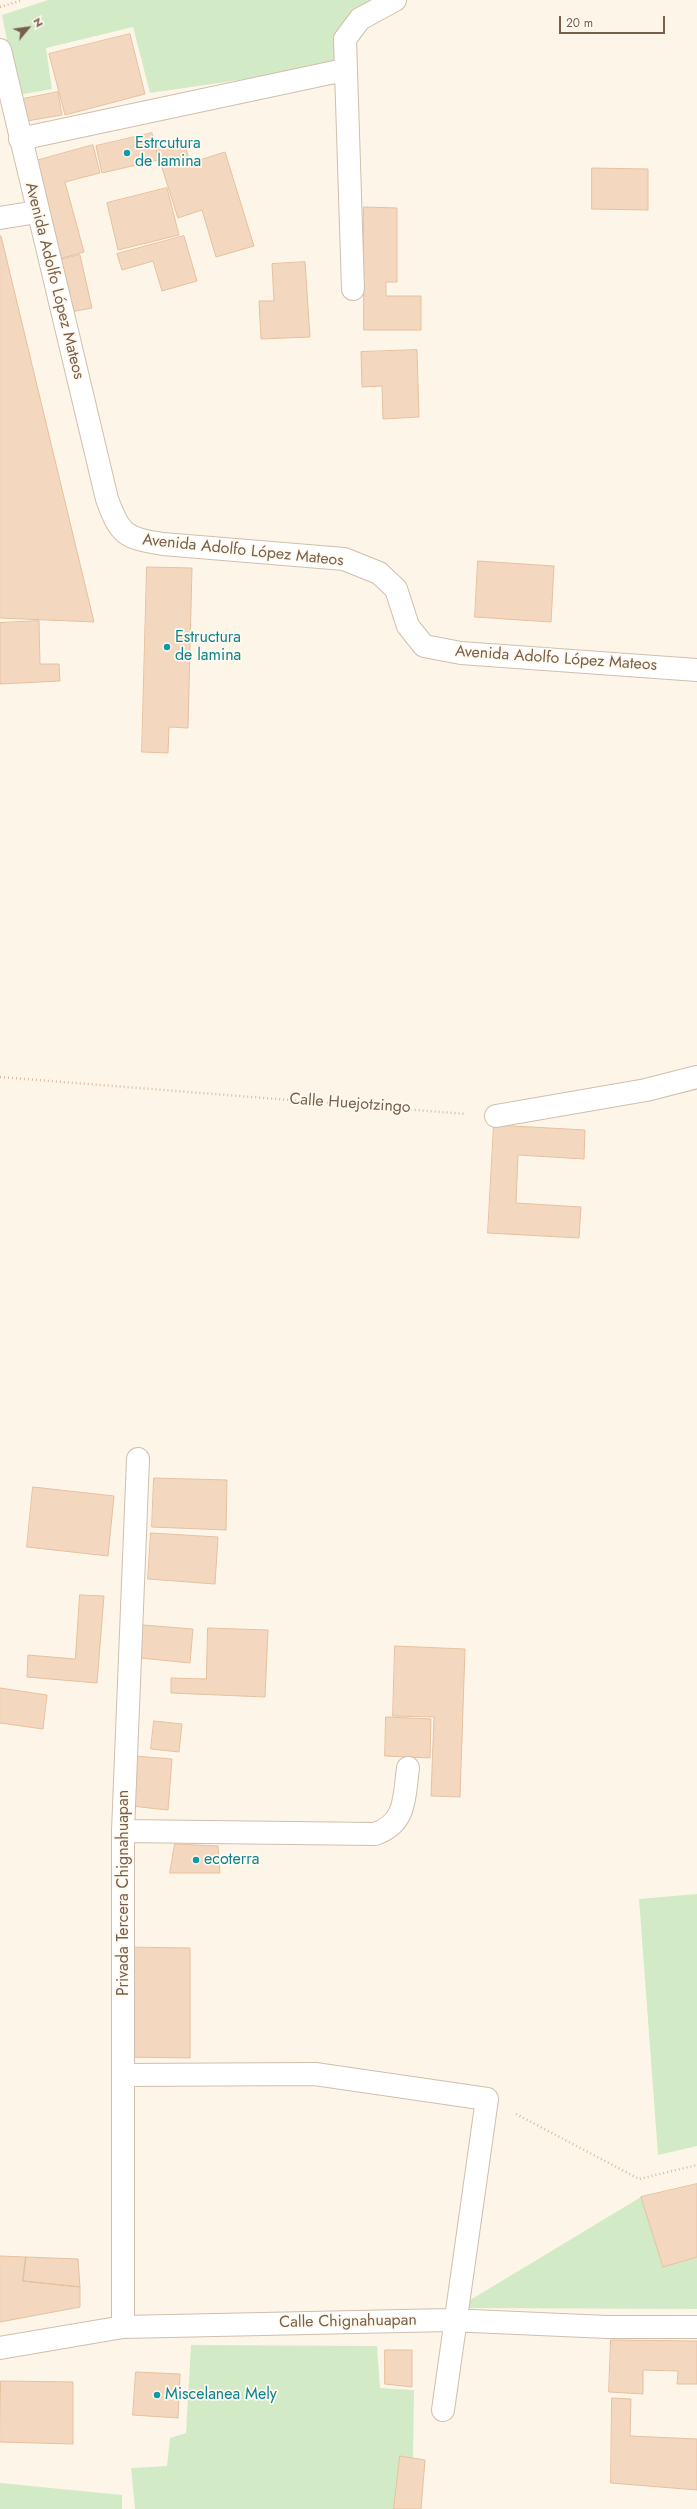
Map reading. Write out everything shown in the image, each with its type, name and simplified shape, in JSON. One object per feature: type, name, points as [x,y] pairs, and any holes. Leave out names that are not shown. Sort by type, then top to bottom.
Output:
[{"type":"street","points":[[353,289],[344,70],[345,39],[360,19],[395,0]]},
{"type":"street","name":"Avenida Adolfo López Mateos","points":[[0,50],[37,212],[107,499],[116,524],[135,540],[163,544],[344,559],[378,573],[396,589],[408,626],[424,646],[461,653],[697,670]]},
{"type":"street","points":[[20,140],[344,70]]},
{"type":"street","points":[[0,218],[37,212]]},
{"type":"street","points":[[496,1116],[646,1090],[697,1076]]},
{"type":"street","name":"Privada Tercera Chignahuapan","points":[[123,2327],[123,1831],[138,1459]]},
{"type":"street","points":[[123,1831],[375,1834],[388,1829],[399,1818],[404,1802],[408,1768]]},
{"type":"street","points":[[124,2075],[315,2074],[487,2099],[443,2410]]},
{"type":"street","name":"Calle Chignahuapan","points":[[0,2348],[123,2327],[456,2320],[607,2327],[697,2327]]},
{"type":"path","points":[[0,6],[23,0]]},
{"type":"path","name":"Calle Huejotzingo","points":[[0,1077],[496,1116]]},
{"type":"path","points":[[487,2099],[639,2179],[697,2165]]},
{"type":"green space","points":[[48,0],[374,0],[357,9],[334,38],[335,66],[150,93],[133,27],[46,48],[52,89],[18,95],[2,15]]},
{"type":"green space","points":[[697,1894],[697,2146],[658,2155],[639,1899]]},
{"type":"green space","points":[[641,2197],[663,2267],[697,2257],[697,2309],[457,2308]]},
{"type":"green space","points":[[191,2345],[377,2346],[380,2388],[414,2390],[413,2458],[400,2457],[394,2509],[135,2509],[131,2468],[167,2466],[170,2438],[186,2433]]},
{"type":"green space","points":[[0,2483],[122,2495],[122,2509],[0,2509]]},
{"type":"building","points":[[130,34],[145,94],[65,115],[49,54]]},
{"type":"building","points":[[58,92],[62,115],[27,121],[23,99]]},
{"type":"building","name":"Estrcutura de lamina","points":[[152,133],[158,160],[102,173],[96,146]]},
{"type":"building","points":[[184,141],[190,163],[225,152],[254,246],[216,257],[202,210],[178,218],[156,149]]},
{"type":"building","points":[[93,145],[100,173],[65,182],[84,252],[55,260],[32,162]]},
{"type":"building","points":[[592,168],[648,169],[648,210],[592,209]]},
{"type":"building","points":[[167,188],[179,235],[118,250],[107,203]]},
{"type":"building","points":[[364,207],[397,208],[397,282],[386,282],[386,296],[421,296],[421,330],[364,330]]},
{"type":"building","points":[[1,236],[94,622],[0,618]]},
{"type":"building","points":[[184,236],[197,281],[162,291],[153,261],[122,270],[117,254]]},
{"type":"building","points":[[80,255],[92,308],[71,312],[59,260]]},
{"type":"building","points":[[305,262],[310,337],[261,339],[259,301],[274,301],[272,264]]},
{"type":"building","points":[[417,350],[419,417],[383,419],[382,386],[362,387],[361,352]]},
{"type":"building","points":[[478,561],[554,566],[551,622],[475,617]]},
{"type":"building","name":"Estructura de lamina","points":[[147,567],[192,568],[188,728],[169,727],[168,753],[142,752]]},
{"type":"building","points":[[39,621],[40,664],[59,664],[60,681],[0,684],[0,623]]},
{"type":"building","points":[[494,1125],[585,1130],[584,1159],[518,1155],[516,1203],[581,1207],[579,1238],[488,1233]]},
{"type":"building","points":[[154,1478],[227,1480],[226,1530],[152,1527]]},
{"type":"building","points":[[33,1487],[114,1496],[108,1556],[27,1547]]},
{"type":"building","points":[[151,1533],[218,1537],[215,1584],[148,1579]]},
{"type":"building","points":[[80,1595],[104,1596],[97,1683],[27,1677],[28,1655],[75,1659]]},
{"type":"building","points":[[143,1625],[193,1629],[190,1663],[140,1658]]},
{"type":"building","points":[[208,1628],[268,1630],[265,1697],[171,1693],[171,1678],[206,1679]]},
{"type":"building","points":[[395,1646],[465,1649],[460,1797],[431,1796],[434,1717],[393,1716]]},
{"type":"building","points":[[0,1688],[47,1695],[43,1729],[0,1723]]},
{"type":"building","points":[[386,1717],[431,1719],[430,1758],[385,1756]]},
{"type":"building","points":[[154,1721],[182,1724],[179,1752],[151,1749]]},
{"type":"building","points":[[135,1756],[172,1759],[168,1810],[131,1806]]},
{"type":"building","name":"ecoterra","points":[[175,1844],[218,1846],[220,1873],[170,1873]]},
{"type":"building","points":[[123,1947],[190,1948],[190,2058],[123,2057]]},
{"type":"building","points":[[697,2184],[697,2257],[663,2267],[641,2197]]},
{"type":"building","points":[[0,2256],[26,2257],[23,2281],[80,2287],[80,2307],[0,2322]]},
{"type":"building","points":[[26,2257],[78,2259],[80,2287],[23,2281]]},
{"type":"building","points":[[611,2340],[697,2341],[697,2384],[677,2384],[678,2371],[643,2370],[643,2394],[609,2392]]},
{"type":"building","points":[[385,2350],[412,2350],[412,2387],[385,2384]]},
{"type":"building","name":"Miscelanea Mely","points":[[136,2372],[180,2374],[178,2418],[133,2415]]},
{"type":"building","points":[[1,2381],[73,2382],[73,2444],[0,2442]]},
{"type":"building","points":[[612,2398],[631,2399],[630,2436],[697,2439],[697,2490],[611,2483]]},
{"type":"building","points":[[400,2456],[425,2460],[421,2509],[394,2509]]},
{"type":"place","name":"Estrcutura de lamina","points":[[127,153]]},
{"type":"place","name":"Estructura de lamina","points":[[167,647]]},
{"type":"place","name":"ecoterra","points":[[196,1860]]},
{"type":"place","name":"Miscelanea Mely","points":[[157,2395]]}]
